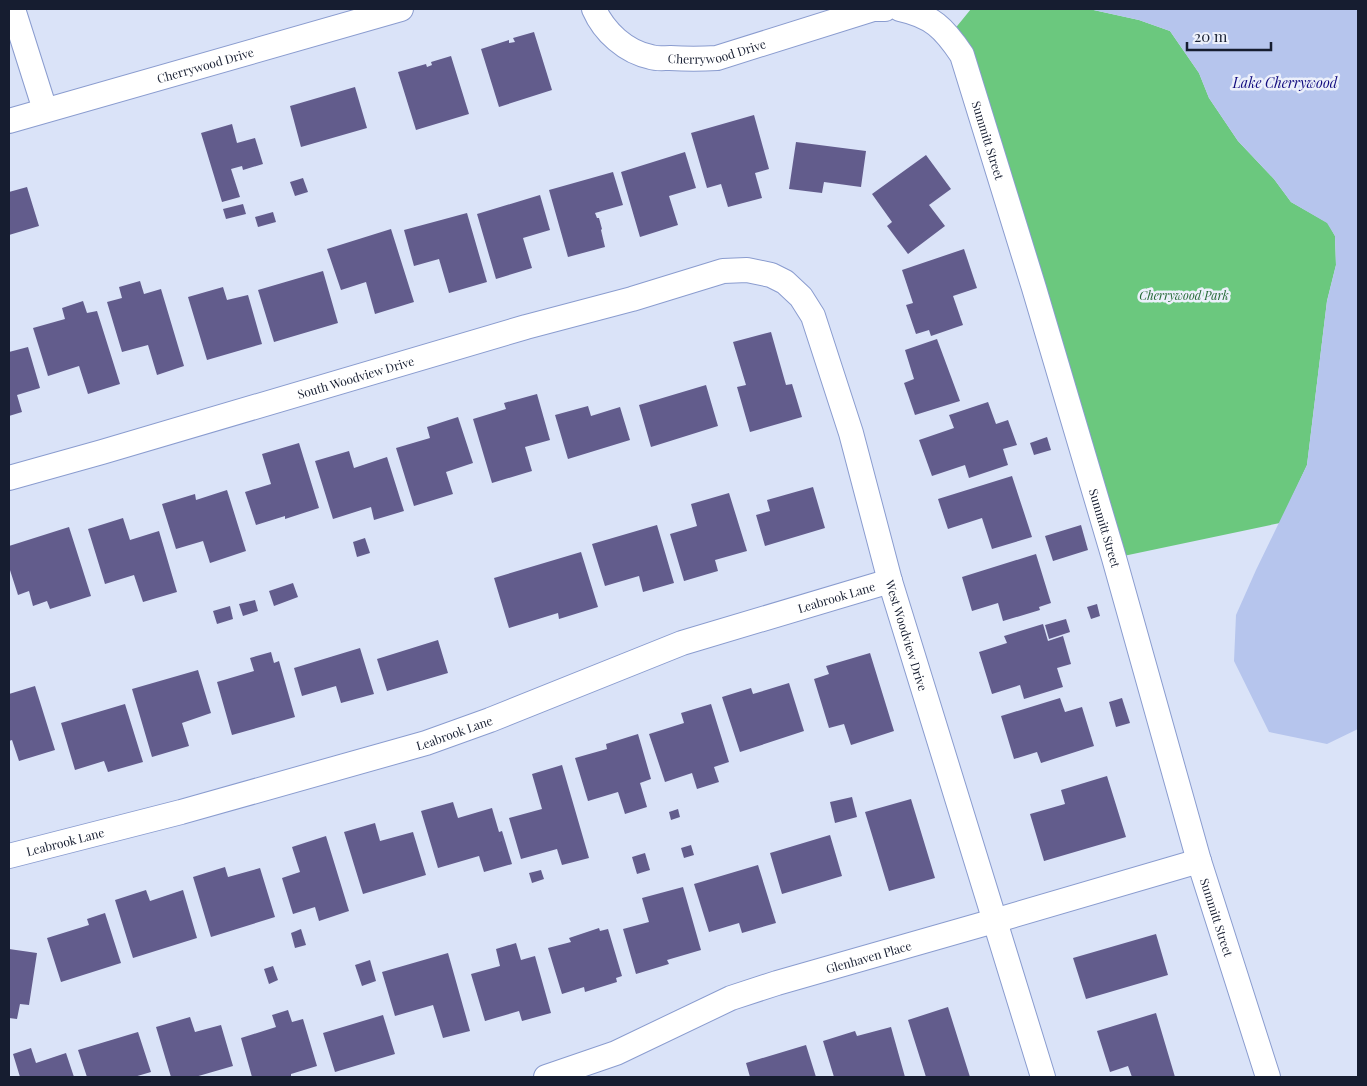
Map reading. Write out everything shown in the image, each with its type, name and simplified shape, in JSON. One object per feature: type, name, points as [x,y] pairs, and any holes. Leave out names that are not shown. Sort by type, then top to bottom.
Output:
[{"type":"street","points":[[13,9],[45,110]]},
{"type":"street","name":"Cherrywood Drive","points":[[9,121],[357,20],[401,9]]},
{"type":"street","name":"Cherrywood Drive","points":[[594,9],[612,36],[630,49],[651,58],[717,58],[873,9],[885,9]]},
{"type":"street","name":"Summitt Street","points":[[900,9],[916,12],[932,20],[949,36],[962,55],[1034,288],[1133,624],[1199,861],[1268,1077]]},
{"type":"street","name":"West Woodview Drive","points":[[703,277],[723,271],[747,270],[771,275],[785,282],[800,297],[812,316],[851,433],[890,581],[1043,1077]]},
{"type":"street","name":"South Woodview Drive","points":[[9,478],[703,277]]},
{"type":"street","name":"Leabrook Lane","points":[[9,856],[181,812],[426,743],[490,720],[682,643],[890,581]]},
{"type":"street","name":"Glenhaven Place","points":[[546,1077],[616,1053],[731,998],[1199,861]]},
{"type":"green space","name":"Cherrywood Park","points":[[971,9],[1089,9],[1139,20],[1170,31],[1199,73],[1209,98],[1238,141],[1274,179],[1291,202],[1328,223],[1335,236],[1336,265],[1327,301],[1307,465],[1280,523],[1114,558],[949,36]]},
{"type":"water","name":"Lake Cherrywood","points":[[1089,9],[1358,9],[1358,729],[1327,744],[1269,732],[1234,661],[1236,615],[1307,465],[1327,301],[1336,265],[1335,236],[1327,223],[1291,202],[1274,179],[1238,141],[1209,98],[1199,73],[1170,31],[1139,20]]},
{"type":"building","points":[[534,32],[552,90],[499,107],[481,49],[509,40],[509,43],[515,42],[513,38]]},
{"type":"building","points":[[451,56],[469,114],[416,130],[398,72],[426,64],[427,67],[432,65],[431,62]]},
{"type":"building","points":[[355,87],[367,128],[301,147],[290,106]]},
{"type":"building","points":[[754,115],[769,169],[755,173],[762,198],[728,207],[721,184],[707,188],[691,133]]},
{"type":"building","points":[[232,124],[237,143],[255,138],[263,164],[243,170],[242,166],[231,169],[240,197],[222,202],[201,133]]},
{"type":"building","points":[[796,142],[866,151],[861,187],[824,182],[822,193],[789,189]]},
{"type":"building","points":[[685,152],[696,188],[669,196],[678,225],[640,237],[621,172]]},
{"type":"building","points":[[926,155],[951,189],[929,205],[945,226],[908,254],[887,226],[892,222],[872,194]]},
{"type":"building","points":[[613,172],[623,205],[595,213],[597,218],[599,218],[605,247],[568,257],[549,190]]},
{"type":"building","points":[[303,178],[308,192],[295,196],[290,182]]},
{"type":"building","points":[[27,187],[39,226],[9,235],[9,192]]},
{"type":"building","points":[[540,195],[550,230],[523,238],[532,268],[496,279],[477,214]]},
{"type":"building","points":[[243,204],[246,214],[226,219],[223,209]]},
{"type":"building","points":[[273,212],[276,222],[258,227],[255,217]]},
{"type":"building","points":[[467,213],[487,282],[449,293],[439,259],[414,266],[404,230]]},
{"type":"building","points":[[391,229],[414,302],[375,314],[366,282],[341,290],[327,249]]},
{"type":"building","points":[[964,249],[977,288],[953,296],[963,325],[931,336],[929,330],[916,334],[906,305],[913,303],[902,270]]},
{"type":"building","points":[[323,271],[338,323],[274,342],[258,290]]},
{"type":"building","points":[[140,281],[144,294],[161,289],[184,366],[157,375],[148,345],[122,352],[107,302],[122,298],[119,287]]},
{"type":"building","points":[[223,287],[227,300],[248,295],[262,344],[207,360],[188,297]]},
{"type":"building","points":[[83,301],[87,313],[97,311],[120,384],[88,394],[79,366],[48,376],[33,328],[65,319],[62,308]]},
{"type":"building","points":[[771,332],[786,385],[792,384],[802,417],[750,432],[737,387],[746,385],[733,342]]},
{"type":"building","points":[[937,339],[960,401],[915,415],[904,383],[914,379],[905,350]]},
{"type":"building","points":[[28,347],[40,388],[17,395],[22,412],[9,416],[9,352]]},
{"type":"building","points":[[706,385],[718,426],[651,447],[639,405]]},
{"type":"building","points":[[537,394],[550,440],[525,447],[532,471],[492,483],[473,419],[506,409],[504,403]]},
{"type":"building","points":[[988,402],[996,424],[1008,420],[1017,445],[1003,449],[1008,465],[969,478],[965,465],[932,476],[919,440],[954,428],[949,415]]},
{"type":"building","points":[[588,406],[591,416],[620,407],[630,440],[568,459],[555,415]]},
{"type":"building","points":[[458,417],[473,463],[446,472],[453,494],[414,506],[396,448],[430,438],[427,427]]},
{"type":"building","points":[[1047,437],[1051,450],[1034,455],[1030,443]]},
{"type":"building","points":[[299,443],[319,508],[285,519],[285,516],[256,525],[245,492],[271,484],[262,454]]},
{"type":"building","points":[[349,451],[354,468],[387,457],[404,511],[374,520],[371,507],[333,519],[315,461]]},
{"type":"building","points":[[1012,476],[1032,537],[992,549],[982,518],[948,529],[938,499]]},
{"type":"building","points":[[813,487],[825,528],[765,546],[756,515],[770,511],[767,500]]},
{"type":"building","points":[[227,490],[246,551],[210,563],[203,541],[176,549],[162,504],[195,494],[196,500]]},
{"type":"building","points":[[729,493],[747,551],[715,560],[718,571],[684,581],[670,534],[697,526],[691,504]]},
{"type":"building","points":[[123,518],[130,540],[159,531],[177,592],[143,602],[134,575],[105,584],[88,529]]},
{"type":"building","points":[[657,525],[674,583],[643,592],[639,576],[605,586],[592,544]]},
{"type":"building","points":[[1081,525],[1088,550],[1053,561],[1045,536]]},
{"type":"building","points":[[69,527],[91,596],[50,609],[47,601],[33,606],[29,591],[18,595],[9,567],[9,546]]},
{"type":"building","points":[[365,538],[370,553],[357,557],[353,542]]},
{"type":"building","points":[[581,552],[598,607],[559,619],[558,613],[509,628],[494,578]]},
{"type":"building","points":[[1036,554],[1051,603],[1039,607],[1040,610],[1003,621],[998,603],[972,611],[962,577]]},
{"type":"building","points":[[293,583],[298,597],[274,606],[269,591]]},
{"type":"building","points":[[255,600],[258,611],[243,616],[239,604]]},
{"type":"building","points":[[1097,604],[1100,616],[1091,619],[1087,607]]},
{"type":"building","points":[[230,606],[233,619],[217,624],[213,611]]},
{"type":"building","points":[[1066,619],[1070,632],[1049,639],[1045,625]]},
{"type":"building","points":[[1043,624],[1048,641],[1063,636],[1071,664],[1057,668],[1063,687],[1024,699],[1020,685],[992,694],[979,652],[1007,643],[1004,636]]},
{"type":"building","points":[[438,640],[448,673],[387,691],[377,659]]},
{"type":"building","points":[[360,648],[374,694],[341,703],[336,686],[302,696],[294,668]]},
{"type":"building","points":[[271,652],[274,663],[279,661],[295,717],[232,735],[217,682],[254,671],[250,658]]},
{"type":"building","points":[[870,653],[894,731],[851,745],[844,724],[829,728],[814,679],[829,674],[826,666]]},
{"type":"building","points":[[198,670],[211,713],[182,723],[189,746],[152,757],[132,689]]},
{"type":"building","points":[[789,683],[804,731],[740,752],[722,697],[751,688],[753,694]]},
{"type":"building","points":[[35,686],[55,750],[19,761],[12,740],[9,741],[9,694]]},
{"type":"building","points":[[1060,698],[1065,712],[1082,707],[1094,746],[1041,763],[1037,752],[1014,759],[1001,716]]},
{"type":"building","points":[[1122,698],[1130,723],[1116,727],[1109,702]]},
{"type":"building","points":[[125,704],[143,762],[108,772],[104,761],[75,770],[61,723]]},
{"type":"building","points":[[711,704],[729,762],[714,767],[719,782],[697,789],[692,773],[665,782],[649,734],[684,723],[681,713]]},
{"type":"building","points":[[638,734],[651,779],[640,783],[647,807],[625,814],[618,792],[588,801],[575,758],[607,749],[606,744]]},
{"type":"building","points":[[562,765],[589,858],[562,865],[557,849],[521,859],[509,818],[542,809],[532,774]]},
{"type":"building","points":[[1107,776],[1126,837],[1044,861],[1030,814],[1065,804],[1061,790]]},
{"type":"building","points":[[852,797],[857,817],[835,823],[830,802]]},
{"type":"building","points":[[911,799],[935,878],[889,891],[865,812]]},
{"type":"building","points":[[453,802],[458,818],[492,808],[499,832],[502,831],[512,864],[484,872],[479,856],[438,868],[421,811]]},
{"type":"building","points":[[678,809],[680,817],[671,820],[669,812]]},
{"type":"building","points":[[375,823],[380,841],[413,832],[426,875],[363,894],[344,832]]},
{"type":"building","points":[[830,835],[842,876],[782,894],[770,853]]},
{"type":"building","points":[[326,836],[349,911],[319,921],[315,907],[293,914],[282,878],[300,872],[292,847]]},
{"type":"building","points":[[691,845],[694,855],[684,858],[681,848]]},
{"type":"building","points":[[645,853],[650,870],[637,874],[632,857]]},
{"type":"building","points":[[758,865],[776,923],[742,933],[739,923],[709,932],[694,884]]},
{"type":"building","points":[[225,867],[228,877],[260,868],[275,917],[211,937],[193,877]]},
{"type":"building","points":[[541,870],[544,879],[532,883],[529,873]]},
{"type":"building","points":[[683,887],[701,950],[667,960],[669,964],[636,974],[623,929],[649,922],[642,898]]},
{"type":"building","points":[[146,890],[150,901],[183,890],[197,938],[133,958],[115,900]]},
{"type":"building","points":[[105,913],[121,963],[61,982],[47,938],[89,925],[87,919]]},
{"type":"building","points":[[599,928],[600,931],[608,929],[622,976],[616,978],[617,982],[585,992],[584,987],[562,994],[548,948],[571,942],[569,938]]},
{"type":"building","points":[[301,929],[306,945],[295,948],[291,933]]},
{"type":"building","points":[[1156,934],[1168,975],[1086,999],[1073,958]]},
{"type":"building","points":[[516,943],[521,960],[535,956],[551,1013],[522,1021],[519,1011],[485,1021],[471,974],[500,966],[496,949]]},
{"type":"building","points":[[9,949],[37,953],[29,1005],[20,1004],[17,1019],[9,1018]]},
{"type":"building","points":[[448,953],[470,1031],[443,1038],[433,1005],[395,1016],[382,972]]},
{"type":"building","points":[[370,960],[376,981],[362,986],[355,965]]},
{"type":"building","points":[[273,966],[278,980],[269,984],[264,969]]},
{"type":"building","points":[[948,1007],[970,1077],[926,1077],[908,1020]]},
{"type":"building","points":[[288,1010],[292,1022],[303,1019],[317,1066],[291,1074],[291,1077],[252,1077],[241,1038],[276,1027],[272,1015]]},
{"type":"building","points":[[1156,1013],[1175,1077],[1132,1077],[1128,1066],[1110,1072],[1097,1031]]},
{"type":"building","points":[[383,1015],[395,1054],[335,1072],[323,1033]]},
{"type":"building","points":[[190,1017],[195,1032],[221,1025],[233,1066],[195,1077],[171,1077],[156,1027]]},
{"type":"building","points":[[891,1027],[905,1077],[834,1077],[823,1041],[855,1031],[857,1036]]},
{"type":"building","points":[[138,1032],[151,1072],[134,1077],[87,1077],[78,1050]]},
{"type":"building","points":[[806,1045],[816,1077],[750,1077],[746,1063]]},
{"type":"building","points":[[31,1048],[36,1063],[66,1053],[74,1077],[20,1077],[13,1054]]}]
